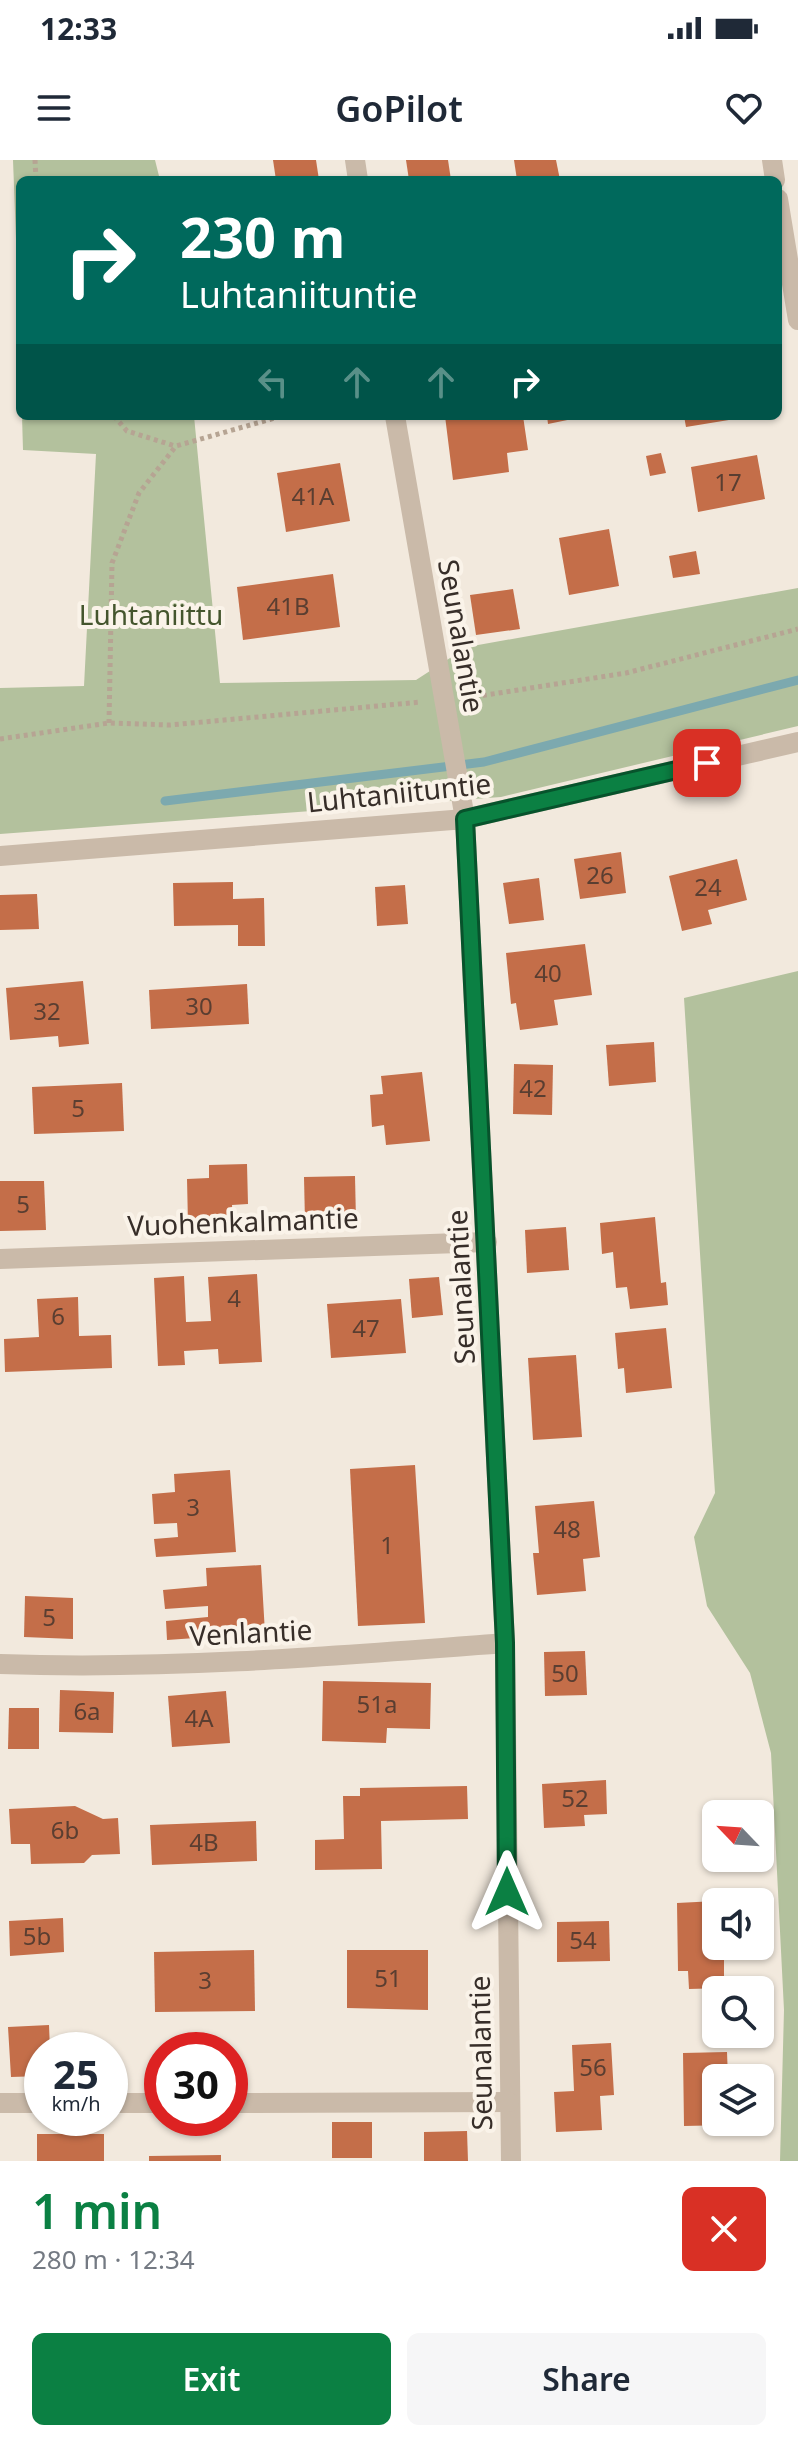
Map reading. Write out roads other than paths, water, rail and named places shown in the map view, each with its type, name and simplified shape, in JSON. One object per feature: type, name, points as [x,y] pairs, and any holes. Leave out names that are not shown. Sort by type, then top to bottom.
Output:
[{"type":"street","points":[[782,223],[798,320]]},
{"type":"street","name":"Seunalantie","points":[[396,420],[465,819],[505,1643],[511,2161]]},
{"type":"street","name":"Luhtaniituntie","points":[[0,856],[465,819],[798,742]]},
{"type":"street","name":"Vuohenkalmantie","points":[[0,1259],[487,1242]]},
{"type":"street","name":"Venlantie","points":[[0,1664],[127,1667],[212,1664],[505,1643]]},
{"type":"street","points":[[248,2103],[509,2102]]},
{"type":"street","points":[[0,2103],[24,2103]]},
{"type":"waterway","points":[[165,801],[484,762],[798,680]]},
{"type":"park label","name":"Luhtaniittu","points":[[151,615]]}]
